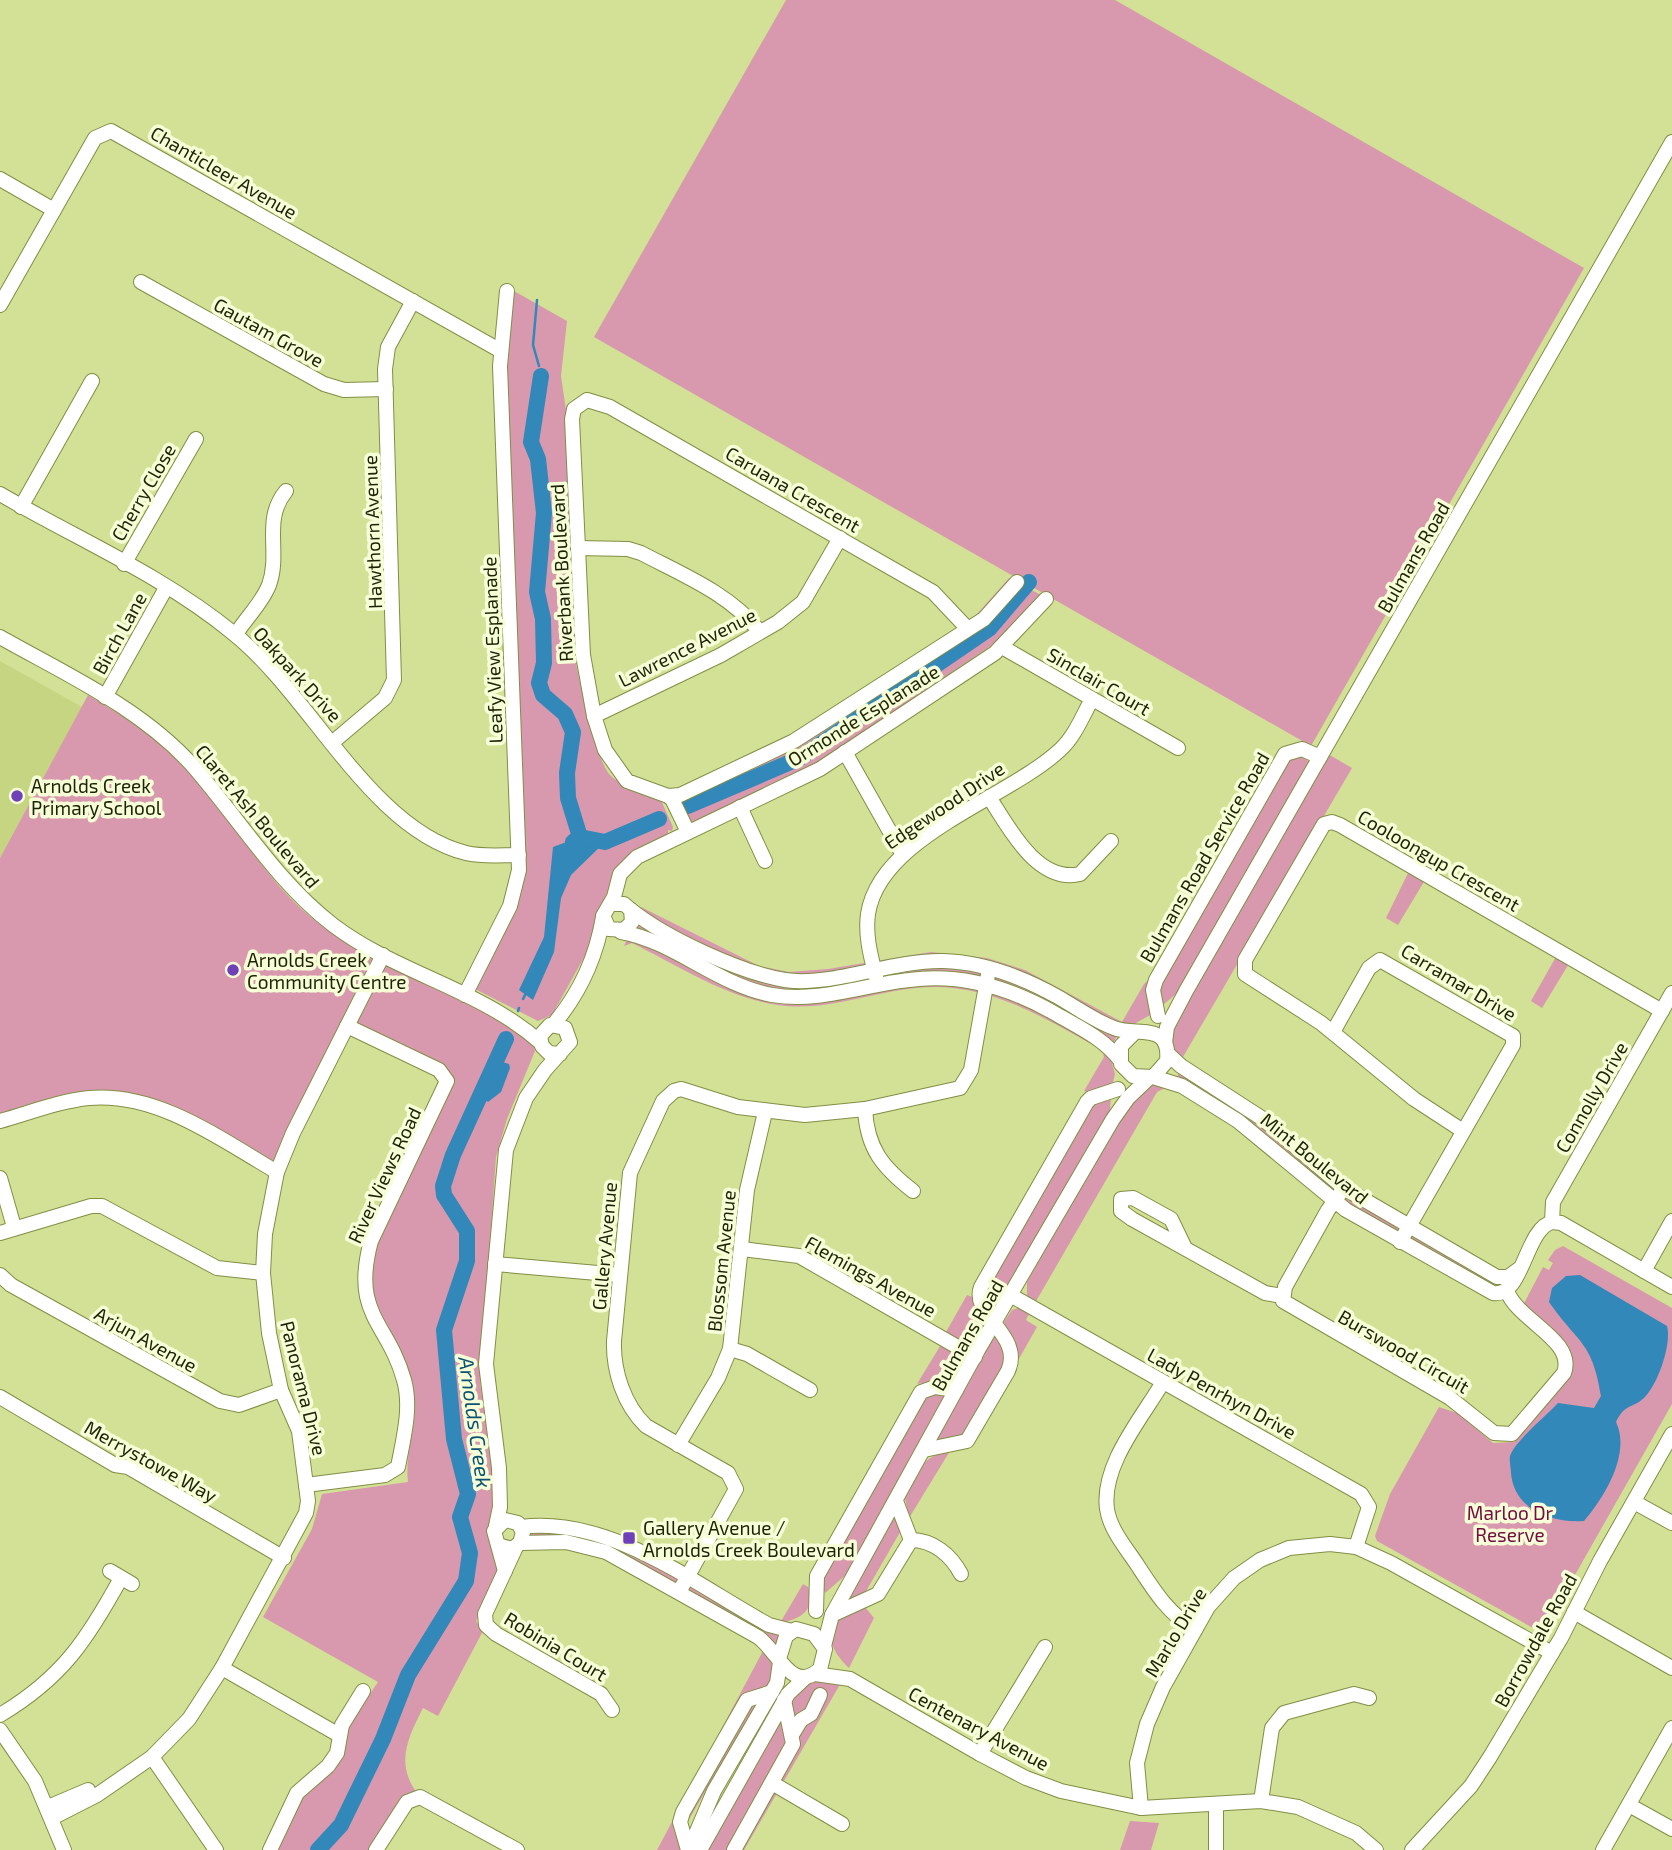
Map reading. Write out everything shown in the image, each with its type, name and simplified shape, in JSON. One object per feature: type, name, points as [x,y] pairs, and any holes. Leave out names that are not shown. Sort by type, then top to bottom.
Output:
[{"type":"street","name":"Chanticleer Avenue","points":[[0,305],[95,138],[111,131],[501,351]]},
{"type":"street","name":"Bulmans Road","points":[[1166,1049],[1169,1022],[1186,991],[1672,142]]},
{"type":"street","points":[[0,179],[54,210]]},
{"type":"street","name":"Gautam Grove","points":[[141,282],[324,384],[344,390],[386,389]]},
{"type":"street","name":"Leafy View Esplanade","points":[[465,995],[515,894],[519,855],[501,351],[507,290]]},
{"type":"street","name":"Hawthorn Avenue","points":[[333,742],[385,698],[394,680],[386,389],[388,347],[413,301]]},
{"type":"street","points":[[21,506],[92,381]]},
{"type":"street","name":"Caruana Crescent","points":[[587,400],[610,407],[933,592],[967,628]]},
{"type":"street","name":"Riverbank Boulevard","points":[[587,400],[577,405],[572,419],[583,655],[594,716],[605,750],[615,768],[627,781],[668,796]]},
{"type":"street","name":"Cherry Close","points":[[124,564],[196,439]]},
{"type":"street","points":[[236,634],[269,584],[273,559],[272,516],[286,491]]},
{"type":"street","name":"Oakpark Drive","points":[[0,494],[166,588],[236,634],[291,689],[382,803],[425,835],[478,855],[519,855]]},
{"type":"street","name":"Lawrence Avenue","points":[[594,716],[721,655],[803,603],[840,538]]},
{"type":"street","points":[[578,548],[628,549],[641,553],[730,602],[746,615],[759,631]]},
{"type":"street","points":[[668,796],[680,795],[793,741],[984,619],[1017,582]]},
{"type":"street","name":"Birch Lane","points":[[105,697],[166,588]]},
{"type":"street","name":"Ormonde Esplanade","points":[[586,977],[617,884],[624,869],[637,857],[820,769],[1002,648],[1046,599]]},
{"type":"street","name":"Claret Ash Boulevard","points":[[0,637],[105,697],[161,735],[193,766],[290,888],[336,928],[383,955],[492,1009],[541,1044]]},
{"type":"street","name":"Sinclair Court","points":[[1002,648],[1178,748]]},
{"type":"street","name":"Edgewood Drive","points":[[878,986],[867,930],[872,898],[888,868],[903,855],[1060,750],[1092,699]]},
{"type":"street","name":"Bulmans Road Service Road","points":[[1158,1016],[1153,990],[1156,980],[1285,754],[1302,749],[1320,757]]},
{"type":"street","points":[[845,752],[903,855]]},
{"type":"street","points":[[668,796],[688,832]]},
{"type":"street","points":[[989,797],[1030,856],[1068,875],[1080,874],[1111,841]]},
{"type":"street","points":[[740,807],[765,861]]},
{"type":"street","name":"Cooloongup Crescent","points":[[1463,1131],[1414,1100],[1333,1032],[1248,976],[1244,970],[1245,960],[1320,828],[1329,822],[1340,825],[1662,1011]]},
{"type":"street","points":[[526,1098],[568,1047],[578,994],[586,977],[619,932],[630,925],[630,908],[617,884]]},
{"type":"street","points":[[620,902],[630,908],[661,930],[762,976],[808,981],[874,968],[945,961],[989,969],[1036,985],[1106,1025],[1154,1033],[1166,1049],[1164,1068],[1151,1077],[1133,1076],[1103,1041],[1038,1003],[986,985],[930,978],[816,997],[771,995],[738,985],[641,937],[619,932],[606,925],[607,910],[620,902]]},
{"type":"street","name":"Panorama Drive","points":[[50,1812],[97,1795],[152,1757],[189,1719],[222,1668],[306,1513],[306,1485],[299,1431],[281,1390],[271,1347],[263,1273],[265,1234],[277,1172],[383,955]]},
{"type":"street","name":"Carramar Drive","points":[[1333,1032],[1369,968],[1380,960],[1511,1032],[1513,1045],[1400,1242]]},
{"type":"street","points":[[986,985],[989,969]]},
{"type":"street","name":"Gallery Avenue","points":[[687,1579],[734,1495],[735,1485],[728,1473],[646,1426],[628,1404],[614,1354],[630,1172],[668,1095],[681,1089],[713,1101],[765,1112],[805,1115],[864,1109],[954,1090],[965,1084],[986,985]]},
{"type":"street","name":"Bulmans Road","points":[[1137,1031],[1186,991]]},
{"type":"street","name":"Connolly Drive","points":[[1552,1222],[1553,1202],[1672,993]]},
{"type":"street","points":[[518,1545],[520,1525],[509,1507],[499,1468],[486,1376],[506,1150],[526,1098],[542,1031],[578,994]]},
{"type":"street","name":"Claret Ash Boulevard","points":[[492,1009],[550,1025]]},
{"type":"street","points":[[550,1025],[565,1028],[570,1037]]},
{"type":"street","name":"River Views Road","points":[[306,1485],[385,1475],[398,1467],[406,1419],[406,1391],[399,1367],[369,1310],[365,1290],[366,1258],[371,1241],[447,1081],[439,1070],[347,1026]]},
{"type":"street","points":[[1121,1062],[1121,1046],[1137,1031]]},
{"type":"street","points":[[541,1044],[549,1054],[560,1054]]},
{"type":"street","name":"Mint Boulevard","points":[[1166,1049],[1181,1066],[1263,1119],[1344,1188],[1497,1277],[1508,1277],[1519,1269]]},
{"type":"street","name":"Bulmans Road","points":[[1113,1119],[1121,1062]]},
{"type":"street","name":"Bulmans Road","points":[[824,1648],[832,1615],[956,1390],[1113,1119],[1128,1098],[1151,1077]]},
{"type":"street","name":"Mint Boulevard","points":[[1151,1077],[1182,1086],[1238,1121],[1333,1202],[1487,1290],[1499,1294],[1507,1291]]},
{"type":"street","points":[[923,1450],[967,1441],[1002,1383],[1011,1362],[1004,1336],[996,1321],[979,1302],[981,1287],[1087,1102],[1118,1090]]},
{"type":"street","points":[[0,1121],[89,1098],[136,1101],[173,1114],[277,1172]]},
{"type":"street","points":[[864,1109],[869,1142],[875,1155],[892,1174],[913,1191]]},
{"type":"street","name":"Blossom Avenue","points":[[678,1445],[718,1378],[730,1349],[747,1190],[765,1112]]},
{"type":"street","points":[[0,1178],[7,1230],[102,1206],[217,1268],[263,1273]]},
{"type":"street","points":[[1185,1248],[1171,1219],[1133,1198],[1121,1199],[1119,1207],[1124,1214],[1265,1293],[1282,1296],[1333,1202],[1344,1188]]},
{"type":"street","points":[[1644,1271],[1672,1221]]},
{"type":"street","points":[[1507,1291],[1541,1229],[1552,1222],[1560,1223],[1672,1287]]},
{"type":"street","name":"Flemings Avenue","points":[[742,1250],[799,1256],[975,1357]]},
{"type":"street","points":[[495,1264],[620,1275]]},
{"type":"street","name":"Arjun Avenue","points":[[0,1275],[11,1284],[220,1401],[239,1405],[281,1390]]},
{"type":"street","name":"Burswood Circuit","points":[[1282,1296],[1286,1305],[1450,1398],[1494,1433],[1502,1436],[1515,1432],[1564,1373],[1566,1365],[1564,1353],[1557,1344],[1512,1305],[1507,1291]]},
{"type":"street","name":"Lady Penrhyn Drive","points":[[1012,1296],[1361,1493],[1368,1507],[1356,1547]]},
{"type":"street","points":[[730,1349],[747,1354],[810,1390]]},
{"type":"street","points":[[1163,1381],[1109,1479],[1107,1509],[1117,1534],[1163,1605],[1195,1630]]},
{"type":"street","points":[[816,1611],[817,1577],[921,1392],[935,1387],[956,1390]]},
{"type":"street","name":"Merrystowe Way","points":[[0,1397],[115,1465],[128,1467],[284,1558]]},
{"type":"street","name":"Borrowdale Road","points":[[1412,1850],[1471,1786],[1552,1653],[1672,1434]]},
{"type":"street","points":[[499,1468],[500,1507],[494,1536],[505,1576]]},
{"type":"street","points":[[896,1502],[911,1540]]},
{"type":"street","points":[[1633,1502],[1672,1523]]},
{"type":"street","points":[[496,1526],[505,1520],[520,1525],[571,1528],[604,1535],[774,1628],[814,1634],[824,1648],[824,1663],[811,1676],[778,1696],[714,1791],[689,1850]]},
{"type":"street","points":[[911,1540],[922,1540],[947,1554],[961,1574]]},
{"type":"street","points":[[832,1615],[878,1594],[911,1540]]},
{"type":"street","points":[[498,1545],[506,1549],[518,1545],[566,1542],[620,1558],[758,1637],[790,1674],[811,1676]]},
{"type":"street","name":"Marlo Drive","points":[[1141,1808],[1137,1763],[1147,1724],[1208,1607],[1234,1578],[1260,1560],[1300,1546],[1330,1544],[1356,1547],[1391,1563],[1552,1653]]},
{"type":"street","name":"Robinia Court","points":[[518,1545],[485,1614],[490,1630],[601,1695],[612,1710]]},
{"type":"street","name":"Bulmans Road","points":[[794,1630],[856,1573]]},
{"type":"street","points":[[0,1715],[38,1691],[65,1666],[88,1635],[121,1578]]},
{"type":"street","points":[[678,1592],[687,1579]]},
{"type":"street","points":[[1574,1612],[1672,1668]]},
{"type":"street","points":[[700,1850],[778,1696],[782,1643],[794,1630]]},
{"type":"street","points":[[980,1754],[1045,1647]]},
{"type":"street","name":"Centenary Avenue","points":[[824,1648],[850,1679],[980,1754],[1026,1778],[1060,1791],[1141,1808],[1216,1806],[1261,1801],[1298,1807],[1356,1833],[1376,1850]]},
{"type":"street","points":[[222,1668],[339,1735]]},
{"type":"street","name":"Centenary Avenue","points":[[811,1676],[850,1679]]},
{"type":"street","points":[[270,1850],[297,1793],[328,1766],[337,1753],[339,1735],[363,1691]]},
{"type":"street","points":[[1261,1801],[1272,1728],[1284,1713],[1354,1694],[1369,1698]]},
{"type":"street","points":[[794,1723],[811,1714],[820,1695]]},
{"type":"street","points":[[734,1850],[793,1744],[794,1723],[778,1696]]},
{"type":"street","points":[[1602,1850],[1672,1728]]},
{"type":"street","points":[[0,1730],[35,1781],[64,1850]]},
{"type":"street","points":[[152,1757],[216,1850]]},
{"type":"street","points":[[772,1783],[842,1824]]},
{"type":"street","points":[[376,1850],[407,1802],[414,1797],[429,1800],[517,1850]]},
{"type":"street","points":[[1629,1805],[1672,1829]]},
{"type":"street","points":[[1216,1806],[1216,1850]]},
{"type":"shaded area","name":"Arnolds Creek Primary School","points":[[0,661],[82,707],[0,858]]},
{"type":"green space","points":[[786,0],[1115,0],[1584,268],[1311,746],[594,337]]},
{"type":"green space","points":[[514,291],[567,321],[561,376],[566,410],[576,663],[595,741],[611,776],[660,798],[673,827],[672,831],[668,830],[668,836],[632,854],[618,866],[598,914],[592,943],[552,1015],[538,1021],[475,989],[517,895],[503,362]]},
{"type":"green space","points":[[1009,578],[1041,595],[1001,639],[812,766],[700,821],[686,821],[675,797],[796,736],[977,614]]},
{"type":"green space","points":[[88,695],[142,730],[179,761],[202,786],[290,898],[323,926],[372,959],[281,1142],[274,1163],[175,1109],[123,1093],[95,1091],[67,1094],[0,1114],[0,858]]},
{"type":"green space","points":[[1328,754],[1352,768],[1180,1062],[1173,1042],[1175,1023]]},
{"type":"green space","points":[[1299,755],[1311,763],[1181,990],[1152,1014],[1118,1033],[1109,1053],[1115,1074],[1112,1086],[1091,1094],[1084,1091],[1104,1057],[1102,1050],[1035,1014],[990,995],[941,987],[915,988],[829,1004],[778,1005],[740,996],[632,943],[624,946],[641,907],[759,966],[789,972],[828,969],[931,952],[987,958],[1025,970],[1122,1022],[1144,984],[1177,953],[1286,762]]},
{"type":"green space","points":[[1409,871],[1425,880],[1398,925],[1386,918]]},
{"type":"green space","points":[[1557,955],[1570,962],[1542,1008],[1531,1001]]},
{"type":"green space","points":[[391,965],[490,1014],[533,1043],[535,1051],[507,1119],[496,1157],[480,1382],[494,1496],[488,1532],[498,1575],[476,1621],[483,1631],[438,1716],[423,1708],[409,1740],[405,1761],[410,1782],[417,1793],[372,1850],[276,1850],[290,1811],[378,1682],[263,1617],[312,1529],[322,1494],[408,1482],[415,1402],[404,1365],[373,1301],[370,1287],[371,1267],[388,1215],[452,1085],[353,1024],[382,966]]},
{"type":"green space","points":[[1180,1070],[1494,1281],[1496,1285],[1489,1287],[1349,1206],[1176,1079]]},
{"type":"green space","points":[[1157,1082],[1167,1087],[1157,1092],[1035,1303],[1027,1295],[1027,1282],[1129,1105],[1142,1088]]},
{"type":"green space","points":[[1111,1097],[1110,1110],[994,1310],[989,1310],[982,1293],[1089,1104]]},
{"type":"green space","name":"Marloo Dr Reserve","points":[[1563,1246],[1672,1308],[1672,1404],[1542,1633],[1377,1541],[1375,1536],[1390,1494],[1439,1407],[1457,1413],[1493,1443],[1514,1442],[1571,1374],[1571,1355],[1557,1338],[1522,1307],[1543,1267],[1549,1270],[1553,1263],[1548,1260],[1555,1250]]},
{"type":"green space","points":[[967,1295],[975,1298],[986,1323],[973,1345],[965,1345],[946,1332]]},
{"type":"green space","points":[[1021,1307],[1030,1312],[1026,1320],[1037,1327],[1016,1364],[1004,1322],[1012,1310]]},
{"type":"green space","points":[[997,1332],[1006,1361],[963,1437],[934,1443]]},
{"type":"green space","points":[[942,1343],[959,1356],[963,1364],[953,1382],[933,1381],[917,1384]]},
{"type":"green space","points":[[924,1394],[943,1394],[945,1399],[847,1574],[825,1593],[821,1582]]},
{"type":"green space","points":[[950,1451],[909,1518],[905,1498],[917,1473],[932,1457]]},
{"type":"green space","points":[[897,1512],[903,1527],[865,1593],[865,1607],[874,1618],[849,1668],[834,1649],[830,1626]]},
{"type":"green space","points":[[529,1529],[575,1534],[614,1543],[785,1634],[777,1648],[636,1563],[531,1537]]},
{"type":"green space","points":[[803,1584],[808,1587],[810,1595],[808,1607],[801,1616],[780,1623]]},
{"type":"green space","points":[[765,1647],[773,1668],[769,1683],[678,1838],[686,1850],[657,1850]]},
{"type":"green space","points":[[805,1681],[842,1681],[744,1850],[700,1850],[787,1700]]},
{"type":"green space","points":[[1130,1821],[1159,1823],[1151,1850],[1120,1850]]},
{"type":"water","points":[[580,837],[605,842],[571,875],[561,898],[554,952],[533,1000],[519,990],[544,937],[553,847]]},
{"type":"water","points":[[499,1061],[509,1064],[510,1068],[501,1092],[488,1102],[481,1096],[483,1086],[489,1072]]},
{"type":"water","points":[[1580,1275],[1667,1326],[1668,1333],[1666,1353],[1654,1384],[1644,1398],[1626,1409],[1616,1422],[1620,1447],[1614,1474],[1600,1500],[1584,1521],[1572,1521],[1548,1516],[1527,1505],[1514,1486],[1510,1458],[1518,1443],[1558,1403],[1594,1408],[1601,1396],[1588,1353],[1549,1302],[1552,1288],[1566,1276]]},
{"type":"waterway","points":[[537,300],[533,345],[539,366]]},
{"type":"waterway","points":[[541,376],[531,442],[538,459],[544,513],[537,592],[543,619],[544,663],[539,683],[543,695],[565,714],[573,732],[567,773],[568,798],[580,837],[573,842]]},
{"type":"waterway","points":[[688,806],[800,758],[989,629],[1029,582]]},
{"type":"waterway","points":[[580,837],[605,842],[659,819]]},
{"type":"waterway","points":[[523,999],[525,995]]},
{"type":"waterway","name":"Arnolds Creek","points":[[318,1850],[341,1825],[383,1739],[408,1675],[466,1581],[470,1553],[460,1517],[468,1494],[454,1439],[444,1330],[467,1261],[467,1231],[444,1195],[443,1186],[453,1155],[506,1039]]},
{"type":"place","name":"Arnolds Creek Primary School","points":[[17,796]]},
{"type":"place","name":"Arnolds Creek Community Centre","points":[[233,970]]},
{"type":"place","name":"Gallery Avenue / Arnolds Creek Boulevard","points":[[629,1538]]}]
